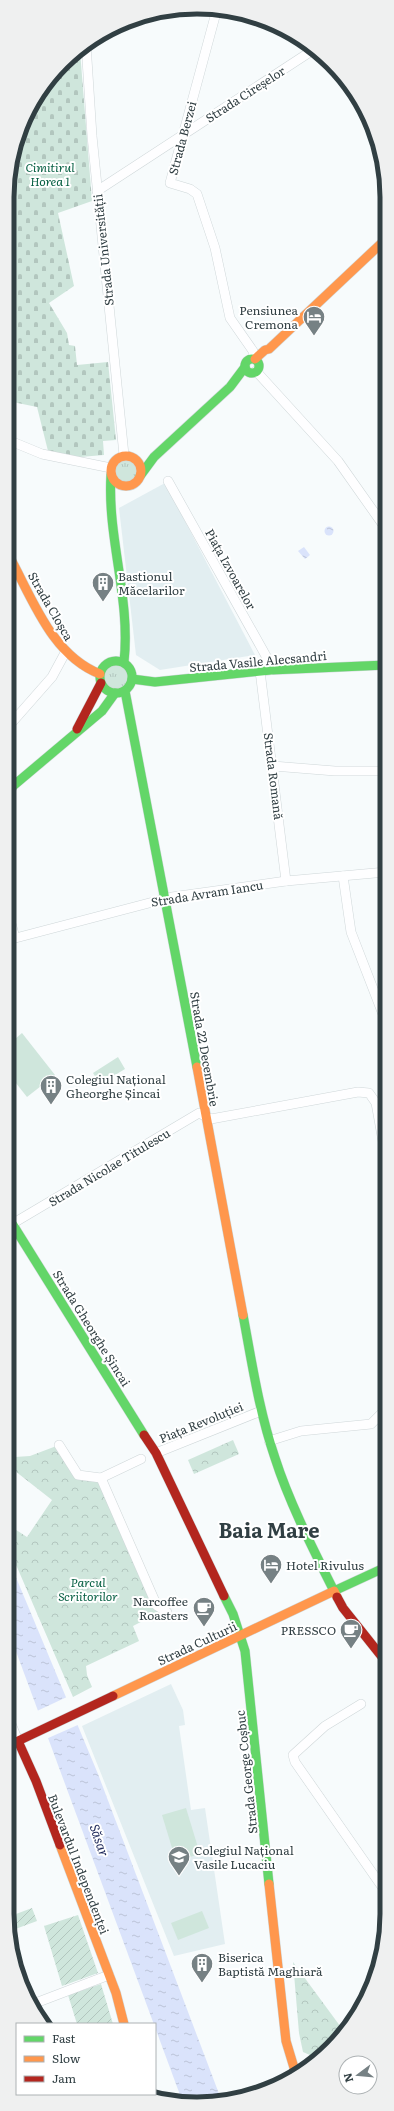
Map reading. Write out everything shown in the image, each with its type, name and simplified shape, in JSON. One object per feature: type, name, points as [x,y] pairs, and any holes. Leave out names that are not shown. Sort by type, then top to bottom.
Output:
[{"type":"main road","points":[[110,508],[119,494],[140,476],[154,457],[230,387],[238,383],[265,350],[269,349],[380,244]]},
{"type":"main road","points":[[124,662],[126,644],[125,629],[110,508],[109,489],[111,471],[116,458],[128,456],[154,457]]},
{"type":"main road","points":[[128,456],[140,466],[140,476]]},
{"type":"main road","points":[[111,471],[115,482],[120,485],[130,485]]},
{"type":"main road","name":"Strada Cloșca","points":[[14,565],[52,633],[65,653],[86,670],[101,679]]},
{"type":"main road","points":[[76,730],[101,679],[104,666],[111,661],[124,662],[131,670],[132,679],[129,687],[125,691],[115,693],[108,691],[101,679]]},
{"type":"main road","name":"Strada Vasile Alecsandri","points":[[132,679],[155,682],[271,670],[380,665]]},
{"type":"main road","name":"Strada 22 Decembrie","points":[[125,691],[261,1411]]},
{"type":"main road","points":[[14,785],[76,730],[102,711],[115,693]]},
{"type":"main road","name":"Strada Gheorghe Șincai","points":[[14,1227],[156,1452]]},
{"type":"main road","name":"Piața Revoluției","points":[[261,1411],[268,1442],[312,1547],[342,1608],[380,1655]]},
{"type":"main road","name":"Piața Revoluției","points":[[156,1452],[233,1614],[241,1636]]},
{"type":"main road","name":"Strada Culturii","points":[[18,1741],[380,1570]]},
{"type":"main road","name":"Strada George Coșbuc","points":[[241,1636],[246,1657],[286,2041],[295,2068]]},
{"type":"main road","name":"Bulevardul Independenței","points":[[18,1741],[36,1781],[109,1976],[124,2023]]},
{"type":"street","name":"Strada Berzei","points":[[215,15],[181,136],[170,183],[190,189],[197,194],[215,248],[230,318],[253,351],[253,365]]},
{"type":"street","name":"Strada Universității","points":[[87,52],[97,191],[128,456]]},
{"type":"street","name":"Strada Cireșelor","points":[[97,191],[309,53]]},
{"type":"street","points":[[253,365],[334,455],[380,513]]},
{"type":"street","points":[[14,442],[42,454],[111,471]]},
{"type":"street","name":"Piața Izvoarelor","points":[[168,481],[266,656],[271,670]]},
{"type":"street","points":[[14,720],[52,676],[65,653]]},
{"type":"street","name":"Strada Romană","points":[[260,671],[286,881]]},
{"type":"street","points":[[272,766],[380,771]]},
{"type":"street","name":"Strada Avram Iancu","points":[[14,938],[165,898],[286,881],[380,873]]},
{"type":"street","points":[[343,876],[351,932],[380,1007]]},
{"type":"street","points":[[205,1117],[211,1119],[358,1092],[369,1093],[376,1103],[380,1125]]},
{"type":"street","name":"Strada Nicolae Titulescu","points":[[14,1219],[199,1113],[205,1117]]},
{"type":"street","name":"Piața Revoluției","points":[[156,1452],[261,1411]]},
{"type":"street","points":[[268,1442],[301,1431],[367,1426],[374,1423],[380,1416]]},
{"type":"street","points":[[59,1445],[78,1475],[101,1478],[141,1459]]},
{"type":"street","points":[[101,1478],[157,1606],[167,1612]]},
{"type":"street","points":[[361,1704],[325,1726],[293,1754],[295,1762],[380,1884]]},
{"type":"street","name":"Bulevardul Independenței","points":[[14,1731],[18,1741]]},
{"type":"street","points":[[37,2002],[109,1976]]},
{"type":"shaded area","points":[[165,483],[255,655],[160,670],[136,655],[119,508]]},
{"type":"shaded area","name":"Colegiul Național Vasile Lucaciu","points":[[171,1684],[183,1710],[185,1725],[179,1726],[191,1810],[205,1808],[225,1944],[174,1956],[82,1726]]},
{"type":"green space","name":"Cimitirul Horea 1","points":[[80,56],[92,201],[58,213],[74,286],[49,303],[67,333],[69,345],[75,346],[77,365],[108,362],[116,440],[103,441],[104,455],[80,457],[48,451],[37,407],[14,402],[14,185],[20,150],[33,116],[45,95],[59,76]]},
{"type":"green space","points":[[122,460],[130,460],[137,467],[137,475],[130,482],[122,482],[115,475],[115,467]]},
{"type":"green space","points":[[116,665],[125,668],[128,677],[125,686],[116,689],[107,686],[104,677],[107,668]]},
{"type":"green space","points":[[22,1033],[55,1075],[27,1097],[14,1081],[14,1040]]},
{"type":"green space","points":[[118,1057],[125,1069],[100,1084],[93,1073]]},
{"type":"green space","points":[[233,1440],[239,1454],[194,1474],[188,1460]]},
{"type":"green space","name":"Parcul Scriitorilor","points":[[59,1445],[78,1475],[101,1478],[164,1610],[133,1626],[139,1641],[86,1666],[87,1675],[92,1687],[73,1697],[14,1562],[14,1529],[27,1537],[52,1500],[15,1471],[15,1457],[30,1456]]},
{"type":"green space","points":[[186,1808],[200,1854],[176,1861],[162,1815]]},
{"type":"green space","points":[[32,1908],[37,1921],[15,1929],[14,1915]]},
{"type":"green space","points":[[202,1911],[209,1928],[178,1940],[171,1923]]},
{"type":"green space","points":[[78,1915],[98,1973],[62,1986],[44,1926]]},
{"type":"green space","points":[[293,1962],[341,2027],[335,2035],[312,2056],[303,2052],[299,2033]]},
{"type":"green space","points":[[101,1984],[113,2023],[77,2023],[68,1995]]},
{"type":"water","points":[[329,526],[334,531],[329,536],[324,531]]},
{"type":"water","points":[[304,547],[310,555],[305,559],[298,551]]},
{"type":"water","name":"Săsar","points":[[14,1574],[98,1774],[220,2095],[209,2097],[181,2096],[156,2030],[156,2023],[153,2023],[14,1646]]},
{"type":"pier","points":[[69,1696],[80,1724],[46,1739],[37,1711]]},
{"type":"traffic: fast","points":[[252,359],[257,361],[259,366],[257,371],[252,373],[247,371],[245,366],[247,361],[252,359]]},
{"type":"traffic: fast","points":[[140,476],[154,457],[230,387],[245,367]]},
{"type":"traffic: fast","points":[[111,475],[112,522],[124,615],[124,662]]},
{"type":"traffic: fast","points":[[113,661],[119,661],[129,668],[132,677],[131,683],[125,690],[119,693],[113,693],[103,686],[100,680],[100,674],[107,664],[113,661]]},
{"type":"traffic: fast","points":[[132,679],[155,682],[271,670],[380,665]]},
{"type":"traffic: fast","points":[[125,691],[197,1067]]},
{"type":"traffic: fast","points":[[14,785],[102,711],[115,693]]},
{"type":"traffic: fast","points":[[14,1227],[144,1435]]},
{"type":"traffic: fast","points":[[243,1315],[260,1405],[269,1440],[294,1508],[334,1591],[380,1570]]},
{"type":"traffic: fast","points":[[224,1596],[233,1614],[245,1651],[269,1884]]},
{"type":"traffic: slow","points":[[255,359],[265,350],[269,349],[380,245]]},
{"type":"traffic: slow","points":[[126,456],[137,460],[141,471],[137,482],[126,486],[115,482],[111,471],[115,460],[126,456]]},
{"type":"traffic: slow","points":[[14,566],[35,606],[56,639],[68,653],[83,665],[100,674]]},
{"type":"traffic: slow","points":[[197,1067],[243,1315]]},
{"type":"traffic: slow","points":[[113,1696],[334,1591],[337,1597]]},
{"type":"traffic: slow","points":[[60,1845],[116,1993],[124,2023]]},
{"type":"traffic: slow","points":[[269,1884],[286,2041],[294,2069]]},
{"type":"traffic: jam","points":[[77,729],[101,683]]},
{"type":"traffic: jam","points":[[144,1435],[156,1453],[224,1596]]},
{"type":"traffic: jam","points":[[337,1597],[343,1608],[380,1654]]},
{"type":"traffic: jam","points":[[60,1845],[36,1781],[18,1741],[113,1696]]},
{"type":"place","name":"Pensiunea Cremona","points":[[314,336]]},
{"type":"place","name":"Bastionul Măcelarilor","points":[[103,602]]},
{"type":"place","name":"Colegiul Național Gheorghe Șincai","points":[[51,1106]]},
{"type":"place","name":"Hotel Rivulus","points":[[271,1584]]},
{"type":"place","name":"Narcoffee Roasters","points":[[204,1628]]},
{"type":"place","name":"PRESSCO","points":[[351,1650]]},
{"type":"place","name":"Colegiul Național Vasile Lucaciu","points":[[179,1876]]},
{"type":"place","name":"Biserica Baptistă Maghiară","points":[[202,1984]]},
{"type":"district","name":"Baia Mare","points":[[269,1529]]}]
